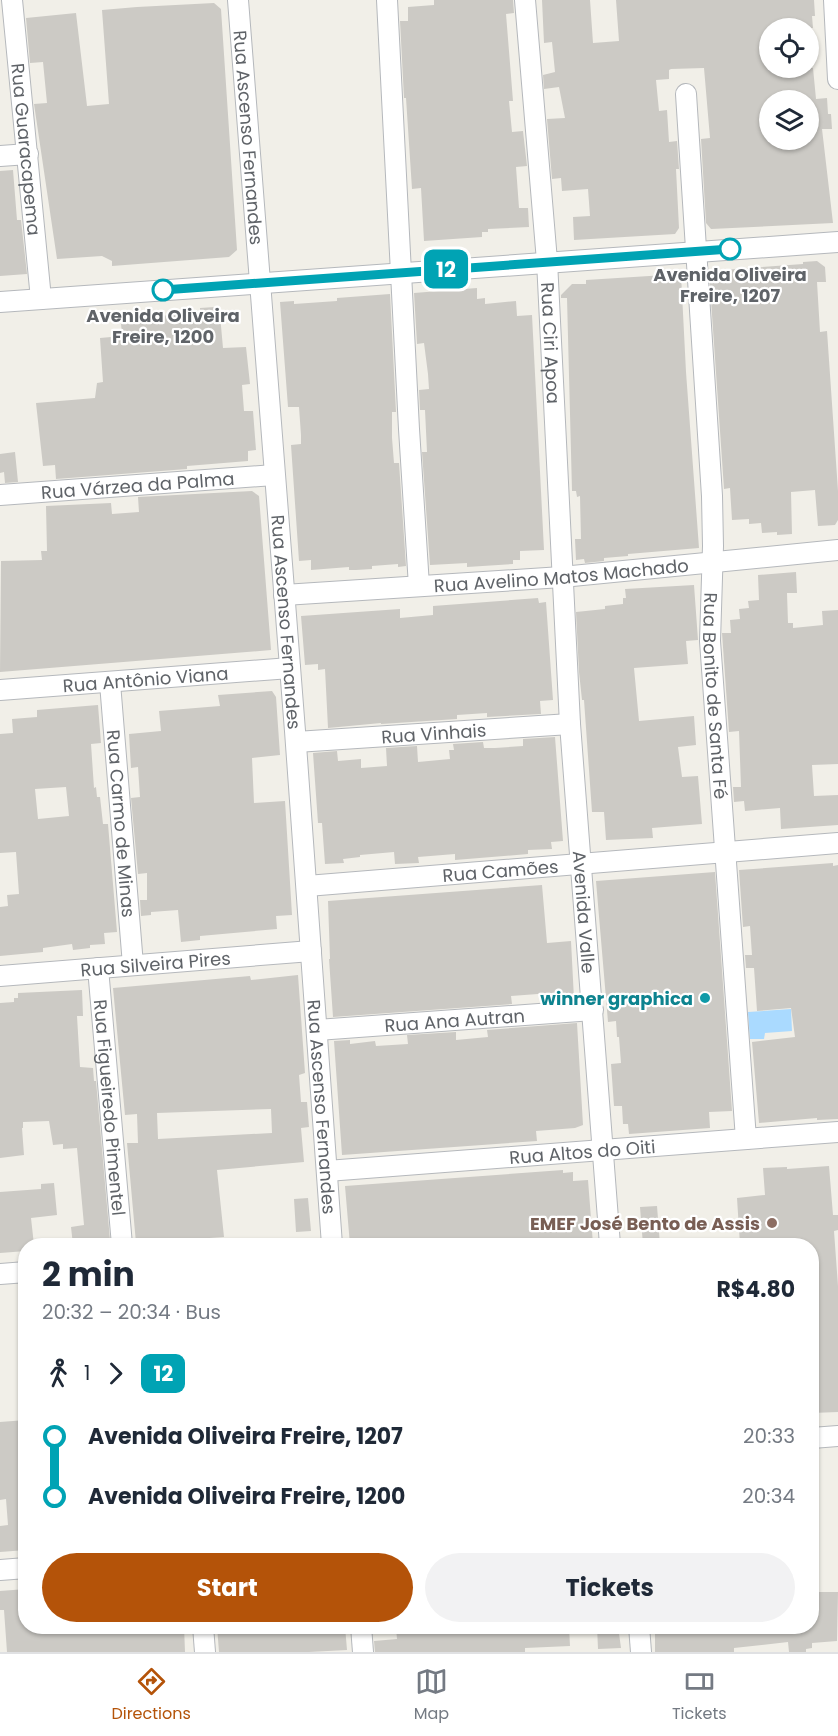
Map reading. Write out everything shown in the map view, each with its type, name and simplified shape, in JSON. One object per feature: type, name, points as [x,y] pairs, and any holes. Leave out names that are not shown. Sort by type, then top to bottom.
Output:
[{"type":"street","name":"Rua Guaracapema","points":[[12,0],[41,298]]},
{"type":"street","name":"Rua Ascenso Fernandes","points":[[238,0],[307,886],[332,1238]]},
{"type":"street","points":[[387,0],[400,273],[419,586]]},
{"type":"street","name":"Rua Ciri Apoa","points":[[525,0],[547,261],[562,577]]},
{"type":"street","points":[[834,0],[838,79]]},
{"type":"street","name":"Rua Bonito de Santa Fé","points":[[686,94],[712,496],[710,642],[746,1139]]},
{"type":"street","points":[[0,156],[28,154]]},
{"type":"street","points":[[0,302],[547,261],[838,242]]},
{"type":"street","name":"Rua Várzea da Palma","points":[[0,495],[274,475]]},
{"type":"street","name":"Rua Avelino Matos Machado","points":[[284,595],[562,577],[838,550]]},
{"type":"street","name":"Avenida Valle","points":[[562,577],[580,863],[610,1238]]},
{"type":"street","name":"Rua Antônio Viana","points":[[0,690],[290,668]]},
{"type":"street","name":"Rua Carmo de Minas","points":[[110,683],[133,965]]},
{"type":"street","name":"Rua Vinhais","points":[[296,742],[570,724]]},
{"type":"street","name":"Rua Camões","points":[[307,886],[838,843]]},
{"type":"street","name":"Rua Silveira Pires","points":[[0,976],[311,951]]},
{"type":"street","name":"Rua Figueiredo Pimentel","points":[[98,968],[121,1238]]},
{"type":"street","name":"Rua Ana Autran","points":[[317,1030],[593,1010]]},
{"type":"street","name":"Rua Altos do Oiti","points":[[327,1171],[838,1132]]},
{"type":"street","points":[[0,1274],[18,1273]]},
{"type":"street","points":[[819,1437],[838,1436]]},
{"type":"street","points":[[0,1570],[18,1569]]},
{"type":"street","points":[[204,1634],[205,1652]]},
{"type":"street","points":[[362,1634],[363,1652]]},
{"type":"street","points":[[640,1634],[641,1652]]},
{"type":"water","points":[[791,1009],[792,1031],[765,1033],[764,1039],[750,1039],[748,1012]]},
{"type":"building","points":[[434,0],[513,0],[514,13],[506,14],[513,101],[509,101],[512,132],[523,131],[527,166],[516,167],[519,208],[528,208],[529,227],[488,229],[488,232],[482,232],[482,237],[424,241],[421,188],[412,189],[400,21],[408,21],[408,7],[434,5]]},
{"type":"building","points":[[542,0],[590,0],[593,43],[619,41],[616,0],[814,0],[815,16],[812,18],[759,18],[759,78],[814,78],[815,90],[759,90],[759,150],[819,150],[819,99],[827,98],[832,129],[822,129],[833,223],[711,229],[706,223],[701,139],[710,138],[704,68],[671,69],[669,79],[656,80],[659,111],[667,110],[669,142],[677,141],[679,228],[675,234],[574,240],[573,217],[590,216],[588,189],[562,191],[561,178],[552,179],[547,119],[565,118],[559,87],[544,89],[543,75],[555,72],[552,42],[544,43]]},
{"type":"building","points":[[214,3],[221,9],[237,250],[229,257],[112,266],[112,261],[102,256],[57,259],[34,104],[47,103],[43,62],[30,63],[26,18],[76,13],[87,106],[109,104],[102,10]]},
{"type":"building","points":[[13,170],[17,220],[21,220],[27,274],[0,276],[0,171]]},
{"type":"building","points":[[817,261],[825,267],[826,282],[817,282],[820,332],[827,331],[838,520],[835,525],[818,526],[815,490],[791,492],[792,534],[762,533],[761,523],[749,524],[749,519],[732,520],[730,488],[724,489],[709,271]]},
{"type":"building","points":[[681,274],[699,548],[628,554],[628,556],[604,558],[604,561],[585,563],[584,559],[576,560],[575,539],[581,539],[580,496],[577,497],[576,491],[572,491],[567,298],[561,298],[561,295],[572,284],[586,284],[586,280]]},
{"type":"building","points":[[477,288],[477,299],[485,298],[485,304],[516,301],[517,316],[532,315],[544,550],[520,551],[520,560],[513,560],[513,564],[467,567],[467,563],[430,565],[422,452],[427,452],[425,410],[420,410],[419,390],[429,389],[424,343],[417,344],[414,293]]},
{"type":"building","points":[[390,294],[396,412],[392,412],[392,438],[394,463],[399,463],[406,566],[398,567],[398,564],[372,566],[372,569],[349,570],[349,567],[311,570],[311,560],[299,561],[291,445],[301,444],[299,407],[288,407],[280,302],[294,301],[294,304],[337,301],[337,298]]},
{"type":"building","points":[[215,307],[215,316],[220,315],[223,348],[246,347],[250,384],[242,385],[244,411],[253,411],[256,450],[248,451],[248,461],[187,466],[187,469],[56,479],[55,465],[43,466],[36,403],[95,398],[97,383],[103,382],[100,338],[122,336],[121,323],[129,322],[128,317],[200,314],[200,308]]},
{"type":"building","points":[[15,452],[18,482],[5,483],[4,472],[0,473],[0,454]]},
{"type":"building","points":[[252,491],[259,496],[271,650],[0,672],[1,561],[42,560],[41,551],[47,551],[46,506],[111,503],[112,514],[139,512],[138,497]]},
{"type":"building","points":[[796,572],[797,593],[787,593],[788,623],[793,623],[793,628],[823,625],[822,611],[838,610],[838,764],[812,765],[814,796],[838,795],[838,825],[781,829],[780,808],[745,811],[744,801],[734,802],[733,787],[741,787],[739,731],[729,732],[722,633],[731,633],[730,620],[740,619],[739,609],[749,608],[748,601],[759,600],[758,575]]},
{"type":"building","points":[[694,585],[698,640],[686,641],[688,664],[634,668],[639,721],[694,716],[696,745],[678,747],[682,777],[698,776],[702,824],[652,828],[653,838],[606,840],[604,812],[592,812],[576,612],[605,609],[605,606],[623,604],[623,598],[626,598],[625,589]]},
{"type":"building","points":[[538,598],[539,603],[546,602],[553,700],[540,701],[541,714],[487,717],[487,713],[457,715],[457,719],[328,728],[325,669],[318,670],[318,664],[305,665],[301,616],[400,609],[400,618],[433,615],[433,606]]},
{"type":"building","points":[[272,691],[276,697],[280,755],[252,758],[254,803],[285,801],[292,915],[276,916],[277,929],[200,936],[200,940],[181,942],[178,910],[151,912],[151,915],[141,916],[140,900],[147,900],[147,873],[138,874],[131,798],[140,797],[138,767],[131,768],[129,734],[161,731],[159,711],[220,706],[218,695]]},
{"type":"building","points":[[98,705],[101,743],[91,744],[94,788],[96,787],[97,797],[100,797],[103,824],[108,824],[117,932],[104,933],[105,944],[90,945],[90,948],[73,950],[72,944],[43,948],[43,952],[0,956],[0,907],[8,906],[7,895],[19,894],[16,852],[0,853],[0,734],[13,733],[12,719],[37,717],[37,710]],"holes":[[[66,787],[69,816],[38,819],[35,789]]]},
{"type":"building","points":[[555,737],[563,841],[551,842],[552,849],[528,850],[528,854],[455,860],[455,854],[418,857],[419,863],[395,864],[394,852],[360,855],[360,857],[343,859],[344,863],[325,864],[322,823],[318,823],[313,753],[337,751],[338,761],[361,759],[361,768],[387,766],[386,748],[417,746],[418,762],[450,759],[449,750],[454,750],[453,744],[483,742],[484,748],[495,748],[523,746],[523,739]]},
{"type":"building","points":[[833,863],[833,866],[838,865],[838,1119],[817,1120],[817,1118],[759,1123],[752,1042],[795,1037],[791,1008],[757,1011],[754,968],[746,968],[745,955],[752,955],[750,926],[743,927],[739,870]]},
{"type":"building","points":[[715,872],[732,1111],[709,1112],[710,1128],[629,1134],[628,1124],[623,1124],[622,1106],[614,1106],[611,1064],[621,1063],[619,1037],[617,1037],[616,1021],[608,1022],[596,881]]},
{"type":"building","points":[[542,885],[547,943],[571,941],[574,999],[551,1001],[551,993],[511,996],[512,1004],[333,1017],[328,901]]},
{"type":"building","points":[[298,975],[305,1073],[299,1075],[301,1102],[307,1102],[309,1127],[301,1128],[304,1162],[217,1170],[224,1237],[136,1238],[127,1143],[138,1143],[137,1114],[125,1115],[113,988],[250,976],[251,980]],"holes":[[[271,1109],[272,1133],[158,1139],[157,1113]]]},
{"type":"building","points":[[82,990],[83,1016],[77,1016],[80,1067],[93,1068],[94,1081],[96,1081],[110,1238],[72,1238],[71,1227],[84,1225],[77,1148],[63,1149],[63,1144],[53,1145],[49,1121],[23,1122],[24,1155],[0,1158],[0,1003],[14,1002],[14,998],[18,998],[18,993]]},
{"type":"building","points":[[577,1023],[583,1125],[575,1128],[536,1131],[537,1141],[342,1155],[334,1041],[350,1040],[350,1044],[375,1041],[376,1046],[408,1044],[407,1035],[456,1032],[456,1040],[488,1037],[487,1030]]},
{"type":"building","points":[[829,1166],[833,1215],[838,1215],[838,1230],[834,1231],[838,1286],[838,1412],[819,1413],[819,1238],[740,1238],[737,1198],[765,1195],[763,1168],[787,1167],[787,1169]]},
{"type":"building","points":[[563,1170],[563,1173],[573,1172],[573,1181],[588,1180],[593,1238],[349,1238],[345,1186]]},
{"type":"building","points":[[54,1183],[57,1215],[31,1218],[33,1238],[18,1238],[18,1252],[0,1253],[0,1192],[41,1189],[41,1184]]},
{"type":"building","points":[[308,1198],[311,1231],[296,1232],[294,1199]]},
{"type":"building","points":[[657,1206],[659,1238],[642,1238],[640,1207]]},
{"type":"building","points":[[18,1421],[18,1551],[0,1552],[0,1526],[8,1525],[6,1499],[0,1500],[0,1422]]},
{"type":"building","points":[[18,1590],[18,1634],[184,1634],[185,1652],[7,1652],[4,1610],[0,1610],[0,1591]]},
{"type":"building","points":[[819,1592],[838,1592],[837,1641],[812,1643],[812,1648],[806,1649],[806,1652],[789,1652],[788,1642],[734,1648],[734,1652],[655,1652],[655,1634],[819,1634]]},
{"type":"building","points":[[218,1634],[346,1634],[347,1650],[309,1652],[219,1652]]},
{"type":"building","points":[[397,1634],[569,1634],[570,1646],[525,1648],[525,1652],[375,1652],[374,1641],[397,1639]]},
{"type":"building","points":[[597,1634],[619,1634],[621,1648],[598,1649]]},
{"type":"bus line","name":"12","points":[[163,290],[730,249]]},
{"type":"place","name":"Avenida Oliveira Freire, 1207","points":[[730,249]]},
{"type":"place","name":"Avenida Oliveira Freire, 1200","points":[[163,290]]},
{"type":"place","name":"winner graphica","points":[[705,998]]},
{"type":"place","name":"EMEF José Bento de Assis","points":[[772,1223]]}]
